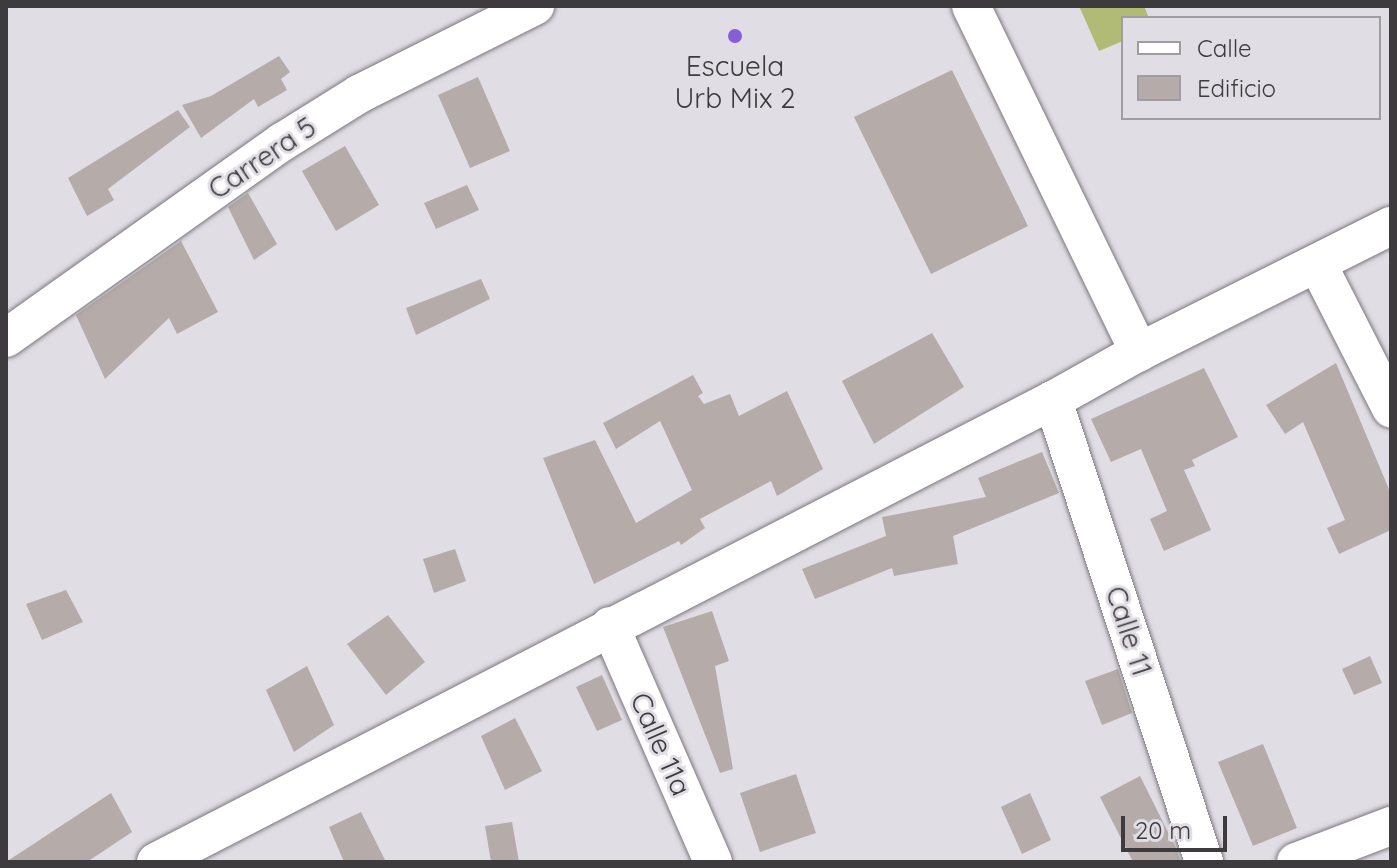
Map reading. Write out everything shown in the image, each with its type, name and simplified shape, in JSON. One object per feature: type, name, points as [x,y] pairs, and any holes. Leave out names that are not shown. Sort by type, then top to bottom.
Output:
[{"type":"street","name":"Carrera 5","points":[[6,338],[282,142],[359,94],[535,6]]},
{"type":"street","points":[[971,6],[1139,352]]},
{"type":"street","points":[[156,862],[1053,400],[1139,352],[1391,226]]},
{"type":"street","points":[[1318,265],[1391,408]]},
{"type":"street","name":"Calle 11","points":[[1053,400],[1204,862]]},
{"type":"street","name":"Calle 11a","points":[[610,626],[713,862]]},
{"type":"street","points":[[1296,862],[1391,826]]},
{"type":"green space","points":[[1079,6],[1144,6],[1148,16],[1121,16],[1121,42],[1099,51]]},
{"type":"building","points":[[279,56],[290,72],[281,79],[287,90],[258,107],[254,99],[201,138],[182,105],[211,96]]},
{"type":"building","points":[[952,70],[1028,226],[931,274],[854,117]]},
{"type":"building","points":[[478,77],[510,151],[470,168],[438,95]]},
{"type":"building","points":[[178,110],[190,127],[108,189],[114,200],[87,216],[68,178]]},
{"type":"building","points":[[345,146],[379,205],[336,231],[302,171]]},
{"type":"building","points":[[467,185],[479,210],[436,229],[424,203]]},
{"type":"building","points":[[248,193],[277,244],[254,260],[228,207]]},
{"type":"building","points":[[181,241],[218,312],[177,334],[169,318],[105,379],[76,315]]},
{"type":"building","points":[[481,279],[490,299],[416,335],[406,308]]},
{"type":"building","points":[[932,333],[964,387],[874,444],[842,381]]},
{"type":"building","points":[[1336,363],[1391,494],[1391,530],[1339,554],[1327,528],[1345,520],[1303,422],[1285,434],[1266,405]]},
{"type":"building","points":[[1204,368],[1238,437],[1192,460],[1195,466],[1184,470],[1211,530],[1164,551],[1150,519],[1167,511],[1141,449],[1111,462],[1091,419]]},
{"type":"building","points":[[693,375],[703,393],[698,396],[704,404],[730,394],[739,416],[787,391],[823,469],[777,496],[771,481],[700,519],[705,528],[681,545],[679,541],[594,584],[543,458],[595,440],[636,523],[692,490],[660,421],[616,449],[603,423]]},
{"type":"building","points":[[1042,452],[1059,493],[953,536],[958,564],[894,576],[892,568],[815,599],[802,569],[886,536],[882,517],[986,497],[978,478]]},
{"type":"building","points":[[455,549],[466,581],[434,593],[423,559]]},
{"type":"building","points":[[66,590],[83,622],[42,640],[26,604]]},
{"type":"building","points":[[712,611],[729,661],[715,666],[733,769],[720,773],[663,627]]},
{"type":"building","points":[[388,615],[425,662],[386,695],[347,644]]},
{"type":"building","points":[[1370,656],[1382,683],[1354,695],[1342,669]]},
{"type":"building","points":[[307,666],[334,725],[294,752],[266,690]]},
{"type":"building","points":[[1118,669],[1132,713],[1102,725],[1085,681]]},
{"type":"building","points":[[602,675],[622,720],[597,731],[576,687]]},
{"type":"building","points":[[515,718],[542,771],[505,790],[481,736]]},
{"type":"building","points":[[1263,744],[1297,828],[1253,846],[1218,762]]},
{"type":"building","points":[[796,774],[816,833],[760,852],[740,793]]},
{"type":"building","points":[[1140,776],[1181,862],[1133,862],[1100,797]]},
{"type":"building","points":[[111,793],[132,832],[87,862],[6,862]]},
{"type":"building","points":[[1030,793],[1051,840],[1022,854],[1001,807]]},
{"type":"building","points":[[361,812],[386,862],[344,862],[329,827]]},
{"type":"building","points":[[512,822],[519,862],[491,862],[485,826]]},
{"type":"place","name":"Escuela Urb Mix 2","points":[[735,36]]}]
